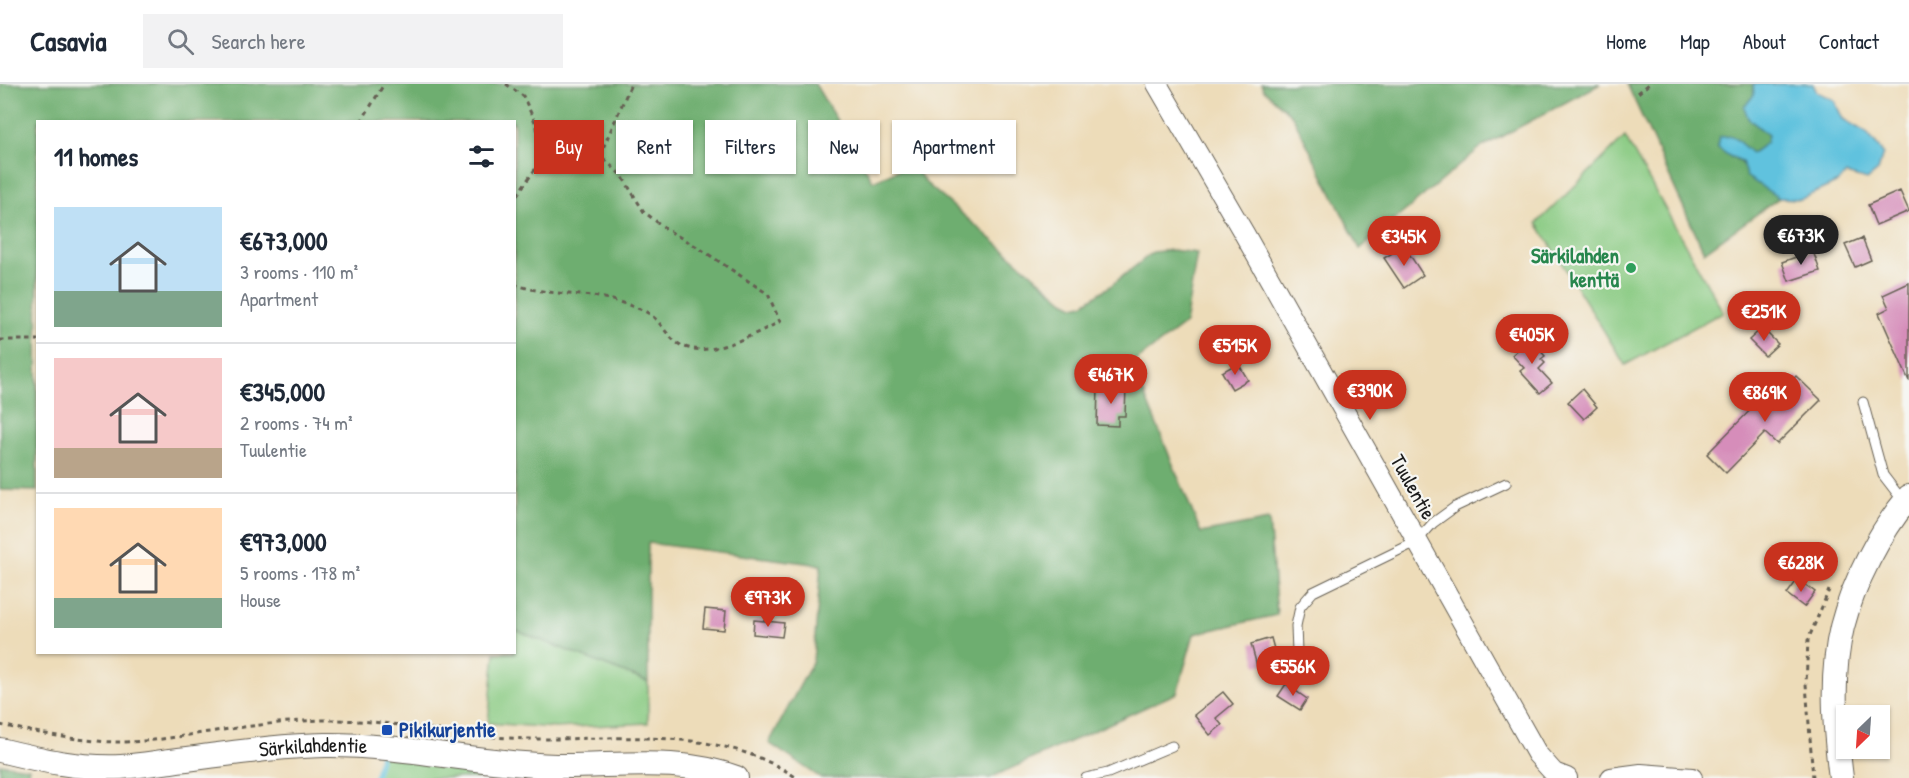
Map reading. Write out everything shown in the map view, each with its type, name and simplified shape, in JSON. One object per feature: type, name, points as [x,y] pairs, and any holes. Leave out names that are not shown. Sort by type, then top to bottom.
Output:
[{"type":"street","name":"Tuulentie","points":[[1156,84],[1245,235],[1537,754],[1554,773],[1567,778]]},
{"type":"street","points":[[1841,778],[1835,702],[1837,663],[1843,626],[1871,556],[1892,517],[1906,500]]},
{"type":"street","name":"Särkilahdentie","points":[[0,750],[67,764],[122,767],[270,749],[354,745],[386,747],[513,764],[556,766],[664,764],[717,772],[736,778]]},
{"type":"street","points":[[1611,778],[1641,774],[1692,778]]},
{"type":"lane","points":[[1863,402],[1882,475],[1906,500]]},
{"type":"lane","points":[[1298,676],[1296,626],[1300,607],[1313,592],[1416,542],[1433,523],[1455,507],[1506,483]]},
{"type":"lane","points":[[1086,778],[1108,772],[1172,746]]},
{"type":"path","points":[[363,120],[384,84]]},
{"type":"path","points":[[506,84],[523,96],[534,120]]},
{"type":"path","points":[[604,146],[631,84]]},
{"type":"path","points":[[1638,93],[1649,84]]},
{"type":"path","points":[[516,285],[568,296],[609,299],[648,313],[677,343],[700,350],[729,344],[780,322],[768,294],[669,231],[644,212],[622,176],[604,159]]},
{"type":"path","points":[[516,196],[534,171]]},
{"type":"path","points":[[0,339],[36,340]]},
{"type":"path","points":[[1813,778],[1806,684],[1808,640],[1828,590]]},
{"type":"path","points":[[1806,684],[1815,684]]},
{"type":"green space","points":[[0,84],[815,84],[837,120],[808,120],[808,174],[869,174],[873,181],[892,173],[919,174],[926,183],[1064,301],[1074,306],[1083,304],[1109,287],[1153,252],[1172,250],[1197,253],[1185,324],[1132,364],[1201,533],[1269,520],[1277,615],[1194,634],[1177,693],[990,778],[821,778],[769,743],[813,661],[821,565],[648,543],[648,682],[516,630],[516,120],[36,120],[36,491],[0,490]]},
{"type":"green space","points":[[1261,84],[1600,84],[1480,148],[1360,249],[1293,117],[1263,89]]},
{"type":"green space","points":[[1627,84],[1753,84],[1754,95],[1748,118],[1769,135],[1766,144],[1752,153],[1729,156],[1749,169],[1779,198],[1704,252]]},
{"type":"green space","name":"Särkilahden kenttä","points":[[1625,137],[1723,312],[1625,365],[1537,223]]},
{"type":"green space","points":[[516,630],[648,682],[648,723],[555,728],[488,723],[495,654],[516,654]]},
{"type":"green space","points":[[381,756],[449,765],[498,778],[375,778]]},
{"type":"green space","points":[[0,764],[29,768],[27,778],[0,778]]},
{"type":"water","points":[[1753,84],[1813,84],[1817,92],[1834,100],[1843,119],[1867,133],[1883,153],[1878,171],[1867,180],[1846,174],[1838,182],[1801,199],[1779,198],[1746,176],[1742,161],[1729,156],[1717,147],[1719,137],[1732,136],[1752,153],[1766,143],[1768,135],[1748,118],[1744,107],[1754,95]]},
{"type":"building","points":[[1900,191],[1909,211],[1876,225],[1868,205]]},
{"type":"building","points":[[1862,238],[1871,260],[1855,267],[1845,245]]},
{"type":"building","points":[[1404,246],[1423,275],[1404,288],[1384,258]]},
{"type":"building","points":[[1813,251],[1820,271],[1789,281],[1782,262]]},
{"type":"building","points":[[1909,283],[1909,381],[1879,313],[1889,308],[1883,295]]},
{"type":"building","points":[[1762,328],[1778,344],[1765,356],[1749,340]]},
{"type":"building","points":[[1530,339],[1545,356],[1541,359],[1545,363],[1539,369],[1552,383],[1540,393],[1520,371],[1524,368],[1512,355]]},
{"type":"building","points":[[1238,363],[1248,380],[1232,389],[1222,372]]},
{"type":"building","points":[[1796,376],[1821,400],[1777,444],[1765,433],[1726,473],[1707,454],[1767,393],[1773,400]]},
{"type":"building","points":[[1098,386],[1126,387],[1125,416],[1118,416],[1118,426],[1097,425]]},
{"type":"building","points":[[1582,389],[1597,407],[1584,419],[1568,402]]},
{"type":"building","points":[[1798,579],[1815,592],[1804,607],[1787,594]]},
{"type":"building","points":[[705,609],[726,611],[724,630],[703,628]]},
{"type":"building","points":[[754,620],[784,623],[782,637],[753,634]]},
{"type":"building","points":[[1271,638],[1277,660],[1257,666],[1251,644]]},
{"type":"building","points":[[1286,684],[1307,699],[1300,710],[1278,696]]},
{"type":"building","points":[[1223,692],[1233,704],[1216,718],[1222,725],[1210,735],[1194,715]]},
{"type":"waterway","points":[[375,778],[381,756]]},
{"type":"place","name":"Särkilahden kenttä","points":[[1631,268]]},
{"type":"place","name":"Pikikurjentie","points":[[387,730]]}]
